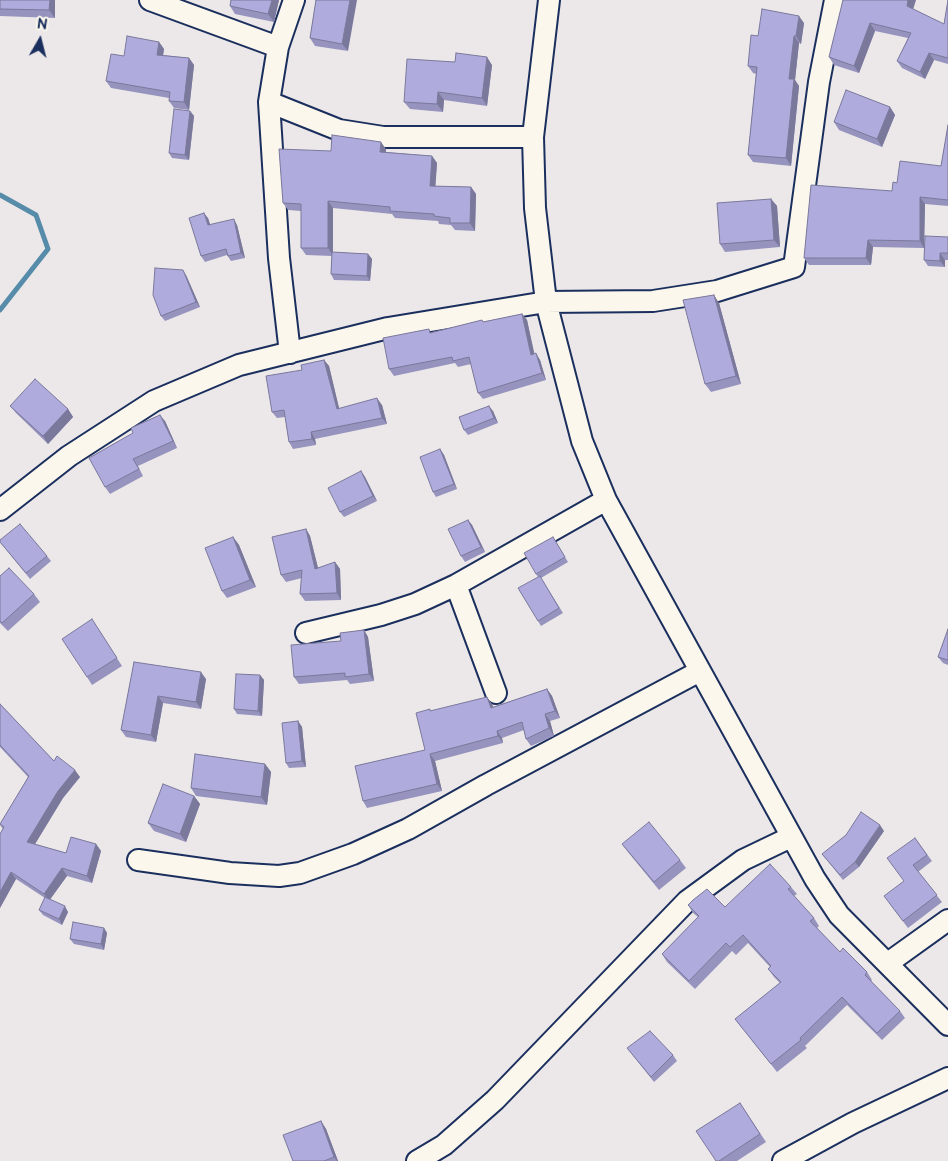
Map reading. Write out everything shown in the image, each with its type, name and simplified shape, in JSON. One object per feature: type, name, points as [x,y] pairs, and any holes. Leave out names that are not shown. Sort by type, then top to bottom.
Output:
[{"type":"street","points":[[150,0],[278,47]]},
{"type":"street","points":[[290,353],[279,258],[269,102],[278,47],[294,0]]},
{"type":"street","points":[[549,0],[533,137],[535,208],[546,302],[582,441],[606,500],[791,837],[839,915],[948,1025]]},
{"type":"street","points":[[0,510],[69,456],[154,401],[239,366],[388,328],[546,302],[653,301],[717,291],[794,267],[819,82],[835,0]]},
{"type":"street","points":[[269,102],[339,130],[384,137],[533,137]]},
{"type":"street","points":[[306,633],[382,615],[415,604],[456,585],[606,500]]},
{"type":"street","points":[[456,585],[496,693]]},
{"type":"street","points":[[138,860],[230,873],[279,876],[300,873],[353,854],[408,829],[486,785],[700,671]]},
{"type":"street","points":[[417,1161],[444,1145],[495,1100],[687,901],[742,860],[791,837]]},
{"type":"street","points":[[888,963],[948,920]]},
{"type":"street","points":[[783,1161],[853,1123],[948,1078]]},
{"type":"building","points":[[0,0],[50,0],[49,10],[0,9]]},
{"type":"building","points":[[231,0],[272,0],[268,14],[230,6]]},
{"type":"building","points":[[316,0],[350,0],[342,44],[310,38]]},
{"type":"building","points":[[843,0],[908,0],[907,6],[944,24],[948,0],[948,58],[929,53],[920,72],[897,61],[911,33],[870,23],[854,66],[829,57]]},
{"type":"building","points":[[762,9],[799,16],[796,36],[794,36],[789,79],[794,79],[786,158],[748,155],[757,67],[748,66],[751,35],[758,36]]},
{"type":"building","points":[[127,36],[159,42],[157,55],[189,58],[184,102],[169,101],[170,92],[106,81],[111,54],[124,56]]},
{"type":"building","points":[[456,53],[487,57],[482,98],[438,92],[437,104],[404,102],[407,59],[455,62]]},
{"type":"building","points":[[846,90],[890,107],[877,139],[834,122]]},
{"type":"building","points":[[174,109],[190,111],[185,155],[169,153]]},
{"type":"building","points":[[948,125],[948,200],[920,197],[920,241],[868,240],[866,258],[804,258],[811,185],[892,191],[893,182],[897,183],[900,161],[941,166]]},
{"type":"building","points":[[332,135],[381,142],[380,152],[432,156],[430,186],[471,187],[470,223],[450,223],[450,218],[434,216],[434,214],[390,211],[390,207],[328,201],[328,248],[301,248],[301,204],[283,203],[279,149],[331,151]]},
{"type":"building","points":[[771,199],[774,240],[720,244],[717,203]]},
{"type":"building","points":[[204,213],[208,225],[234,219],[241,253],[228,256],[226,249],[201,256],[189,218]]},
{"type":"building","points":[[925,236],[948,237],[948,253],[940,253],[940,261],[924,260]]},
{"type":"building","points":[[332,252],[368,254],[367,276],[331,274]]},
{"type":"building","points":[[155,268],[183,270],[196,302],[161,316],[153,295]]},
{"type":"building","points":[[714,295],[736,376],[705,384],[683,300]]},
{"type":"building","points":[[522,314],[531,355],[536,353],[542,373],[478,393],[469,357],[453,361],[452,357],[389,369],[383,338],[429,329],[430,333],[482,320],[483,322]]},
{"type":"building","points":[[324,360],[337,409],[377,398],[382,418],[311,432],[312,439],[289,442],[284,410],[272,412],[266,376],[302,370],[301,365]]},
{"type":"building","points":[[35,379],[68,409],[43,436],[10,406]]},
{"type":"building","points":[[489,406],[494,418],[464,430],[459,417]]},
{"type":"building","points":[[160,415],[173,441],[133,459],[139,469],[105,487],[89,458],[133,433],[131,428]]},
{"type":"building","points":[[440,449],[454,484],[433,492],[420,457]]},
{"type":"building","points":[[361,471],[373,496],[340,512],[328,488]]},
{"type":"building","points":[[468,520],[481,547],[461,556],[448,529]]},
{"type":"building","points":[[20,524],[47,556],[26,573],[0,542]]},
{"type":"building","points":[[306,529],[315,569],[335,562],[337,593],[300,594],[302,570],[281,575],[272,537]]},
{"type":"building","points":[[233,537],[250,580],[222,591],[205,548]]},
{"type":"building","points":[[553,537],[565,557],[536,574],[524,553]]},
{"type":"building","points":[[9,568],[34,594],[2,623],[0,621],[0,576]]},
{"type":"building","points":[[540,576],[559,608],[538,621],[518,588]]},
{"type":"building","points":[[92,619],[117,658],[87,677],[62,639]]},
{"type":"building","points":[[948,629],[948,660],[938,657]]},
{"type":"building","points":[[364,630],[369,674],[345,677],[345,673],[294,677],[291,645],[341,641],[340,633]]},
{"type":"building","points":[[134,662],[201,672],[196,702],[158,696],[151,735],[121,730]]},
{"type":"building","points":[[236,674],[260,675],[258,711],[234,709]]},
{"type":"building","points":[[547,689],[555,711],[545,714],[549,728],[526,739],[522,722],[497,731],[498,736],[430,754],[437,784],[363,801],[355,766],[425,750],[416,713],[487,697],[491,708]]},
{"type":"building","points":[[0,704],[54,761],[57,756],[75,770],[58,791],[27,842],[66,853],[71,837],[96,844],[87,876],[62,868],[44,894],[11,872],[0,892],[0,834],[4,827],[0,824],[29,776],[0,745]]},
{"type":"building","points":[[298,721],[302,761],[286,763],[282,723]]},
{"type":"building","points":[[195,754],[265,764],[261,797],[191,788]]},
{"type":"building","points":[[163,784],[194,796],[180,834],[148,823]]},
{"type":"building","points":[[861,812],[880,825],[855,862],[840,875],[822,854],[846,835]]},
{"type":"building","points":[[649,822],[680,860],[654,882],[622,844]]},
{"type":"building","points":[[915,838],[927,855],[913,865],[937,895],[903,921],[884,896],[904,881],[887,858]]},
{"type":"building","points":[[770,864],[791,887],[788,889],[814,918],[810,921],[840,952],[843,948],[867,972],[865,975],[900,1011],[877,1033],[842,997],[800,1038],[801,1040],[771,1064],[735,1019],[781,982],[768,969],[771,966],[743,935],[730,947],[726,943],[689,981],[662,954],[699,916],[688,905],[693,900],[707,889],[725,907]]},
{"type":"building","points":[[45,897],[65,906],[59,919],[39,910]]},
{"type":"building","points":[[73,922],[104,928],[101,944],[70,939]]},
{"type":"building","points":[[650,1031],[673,1055],[651,1077],[627,1048]]},
{"type":"building","points":[[740,1103],[760,1134],[719,1161],[716,1161],[696,1131]]},
{"type":"building","points":[[321,1121],[334,1157],[324,1161],[293,1161],[283,1135]]},
{"type":"waterway","points":[[0,195],[36,215],[48,249],[0,310]]}]
